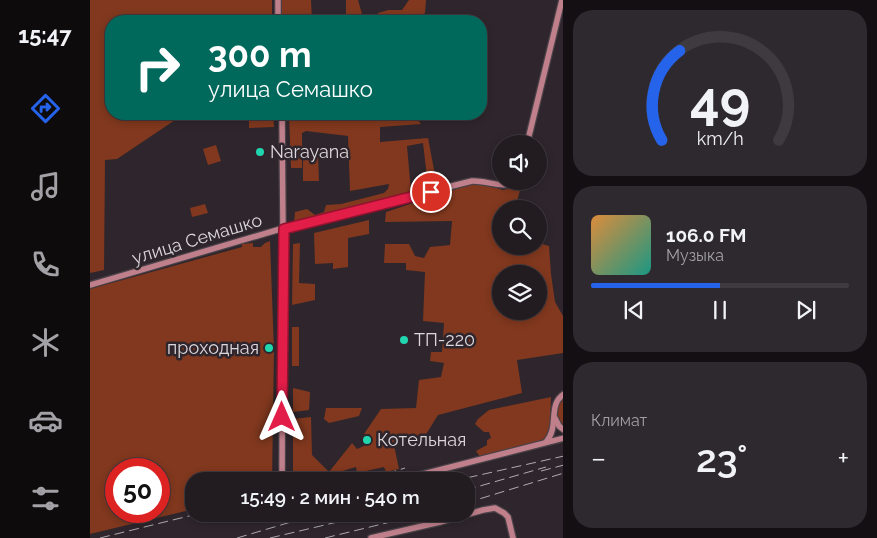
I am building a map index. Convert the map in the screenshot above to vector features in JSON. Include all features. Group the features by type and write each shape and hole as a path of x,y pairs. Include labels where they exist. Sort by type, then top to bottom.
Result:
{"street":[{"path":"278,0 278,15"},
{"path":"528,135 562,0"},
{"path":"282,120 284,229 282,472"},
{"name":"улица Семашко","path":"90,285 284,229 472,181 492,182"},
{"path":"546,442 553,431 556,402 563,394"},
{"path":"554,414 556,421 563,430"},
{"path":"431,472 563,438"},
{"path":"371,538 494,508 508,517 513,538"}],"shaded area":[{"path":"90,0 272,0 272,15 105,15 105,120 175,120 117,159 105,160 104,270 90,273"},
{"path":"280,0 311,0 312,15 280,15"},
{"path":"346,0 358,0 362,15 346,15"},
{"path":"409,0 426,0 425,13 421,15 378,15 378,13 388,10 402,10"},
{"path":"249,120 273,120 274,127 249,128"},
{"path":"289,120 418,120 421,124 380,127 380,142 428,138 435,175 427,177 423,143 407,146 411,191 294,225 295,212 307,209 315,215 324,212 326,205 341,204 384,193 388,189 389,184 350,191 348,136 306,131 302,133 302,168 291,168"},
{"path":"216,145 221,161 208,165 203,149"},
{"path":"303,154 318,154 319,181 303,181"},
{"path":"477,182 492,187 492,190 520,190 517,200 492,200 492,255 547,255 547,245 549,246 555,302 563,316 563,353 517,360 522,393 438,415 425,436 394,445 399,469 386,472 384,467 357,472 356,467 339,472 329,472 352,443 357,449 371,443 370,434 364,434 381,409 416,408 419,380 441,377 444,363 430,361 431,352 442,352 444,323 423,321 425,272 406,270 406,263 384,263 385,244 409,244 415,256 424,258 430,247 450,245 452,221 385,222 386,212"},
{"path":"205,204 208,213 192,217 190,208"},
{"path":"369,220 369,234 348,238 348,267 333,269 333,263 315,264 314,233"},
{"path":"270,241 274,351 272,472 185,472 185,511 170,515 170,458 105,458 105,523 136,523 90,534 90,289 242,247 242,244 253,243 253,247 261,247"},
{"path":"300,243 299,283 315,284 315,300 292,305 293,244"},
{"path":"292,327 299,327 299,366 292,366"},
{"path":"293,388 310,392 309,410 293,412"},
{"path":"551,397 550,426 545,441 481,458 476,451 487,445 487,440 491,438 489,432 484,432 475,424 478,419 489,410"},
{"path":"563,397 563,424 558,417 557,410"},
{"path":"326,408 362,408 359,416 329,423 324,419"},
{"path":"311,417 312,455 329,472 293,472 293,419"}],"railway":[{"path":"475,476 563,456"},
{"path":"541,471 563,465"},
{"path":"475,487 546,467"},
{"path":"392,472 405,468"},
{"path":"475,500 563,473"},
{"path":"100,538 185,517"},
{"path":"237,538 291,522"},
{"path":"270,538 337,522"},
{"path":"325,538 390,522"}],"place":[{"name":"Narayana","path":"260,152"},
{"name":"ТП-220","path":"404,340"},
{"name":"проходная","path":"269,348"},
{"name":"Котельная","path":"367,440"}],"route":[{"path":"282,417 284,229 431,192"}]}
